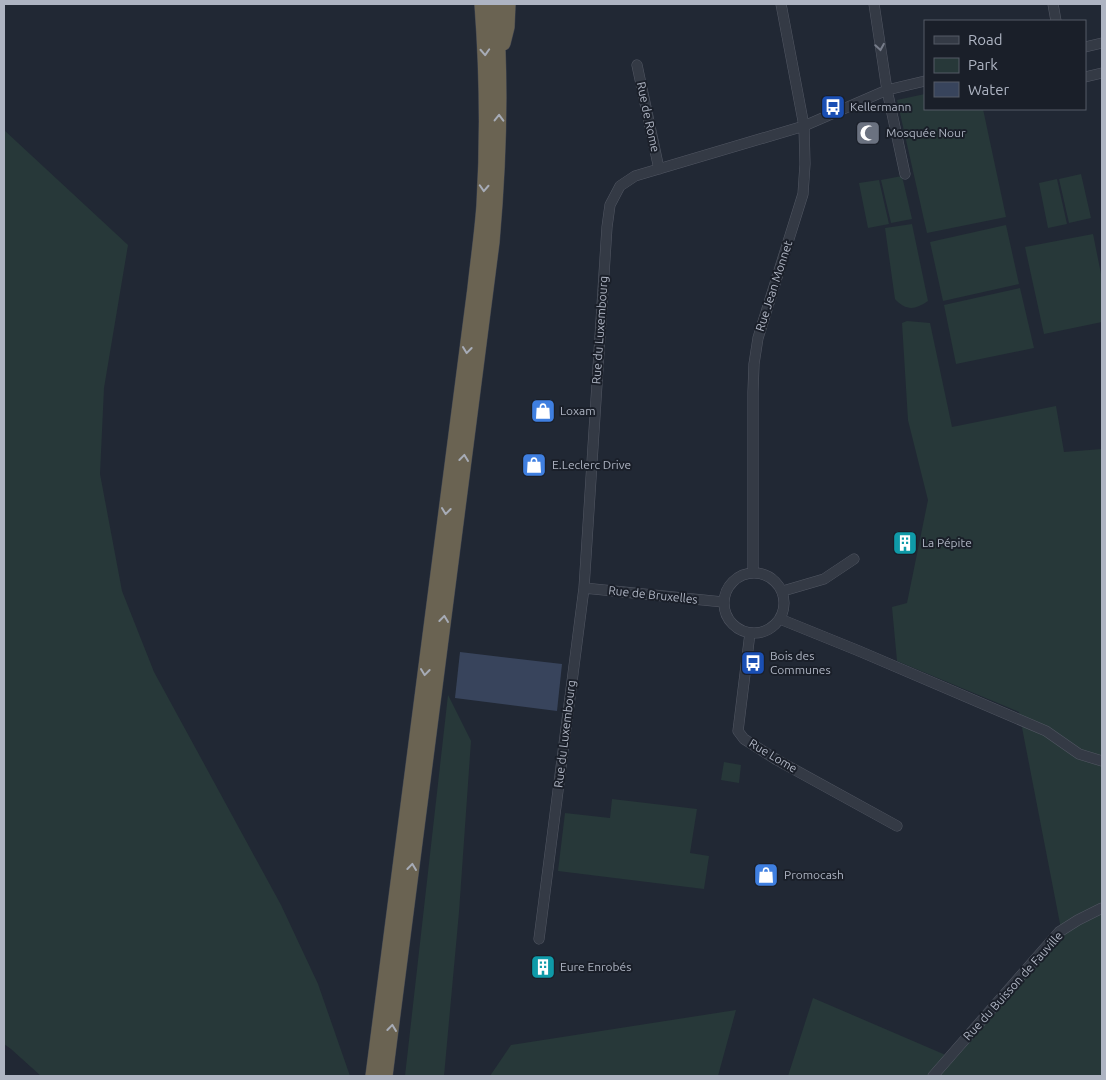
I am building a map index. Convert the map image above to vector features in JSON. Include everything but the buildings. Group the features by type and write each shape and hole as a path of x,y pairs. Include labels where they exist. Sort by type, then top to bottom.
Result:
{"highway":[{"path":"373,1076 484,207 487,130 482,4"},
{"path":"386,1076 492,242 498,147 498,60 495,4"},
{"path":"498,60 507,27 508,4"}],"street":[{"name":"Rue Jean Monnet","path":"753,571 754,364 758,338 803,194 805,164 804,126 781,4"},
{"path":"874,4 887,90 905,174"},
{"path":"1053,4 1056,20"},
{"path":"1086,46 1102,43"},
{"name":"Rue de Rome","path":"637,65 659,169"},
{"path":"1086,77 1102,73"},
{"name":"Rue du Luxembourg","path":"539,939 584,588 599,336 610,205 620,186 634,176 804,126 887,90 924,81"},
{"path":"783,591 824,579 854,560"},
{"path":"753,571 774,578 783,591 785,608 780,619 765,632 750,633 741,631 727,619 723,602 725,591 736,577 753,571"},
{"name":"Rue de Bruxelles","path":"584,588 723,602"},
{"path":"780,619 859,650 1046,731 1079,754 1102,761"},
{"name":"Rue Lome","path":"750,633 738,731 744,739 897,826"},
{"name":"Rue du Buisson de Fauville","path":"933,1076 1059,932 1102,908"}],"green space":[{"path":"924,94 924,110 983,110 1006,217 927,233 897,100"},
{"path":"4,130 128,245 104,388 100,474 122,591 154,672 281,905 318,984 350,1076 41,1076 4,1044"},
{"path":"1081,174 1091,218 1069,223 1059,179"},
{"path":"902,176 912,219 891,223 881,180"},
{"path":"1057,179 1067,224 1048,228 1039,183"},
{"path":"879,180 889,224 868,228 859,183"},
{"path":"912,224 928,301 911,308 903,306 895,299 885,228"},
{"path":"1006,225 1019,284 943,301 930,242"},
{"path":"1093,234 1102,279 1102,322 1044,334 1025,247"},
{"path":"1020,288 1034,348 956,364 944,305"},
{"path":"907,321 930,323 952,427 1056,406 1064,452 1102,449 1102,1076 788,1076 813,998 955,1059 1062,934 1019,712 897,661 892,607 907,603 928,500 908,420 902,323"},
{"path":"448,695 471,741 459,912 444,1076 405,1076"},
{"path":"724,762 741,765 739,783 721,780"},
{"path":"612,799 697,809 690,853 709,856 704,889 558,871 565,813 610,818"},
{"path":"736,1010 718,1076 490,1076 511,1045"}],"water":[{"path":"460,652 562,664 557,711 455,698"}],"place":[{"name":"Kellermann","path":"833,107"},
{"name":"Mosquée Nour","path":"868,133"},
{"name":"Loxam","path":"543,411"},
{"name":"E.Leclerc Drive","path":"534,465"},
{"name":"La Pépite","path":"905,543"},
{"name":"Bois des Communes","path":"753,663"},
{"name":"Promocash","path":"766,875"},
{"name":"Eure Enrobés","path":"543,967"}]}
